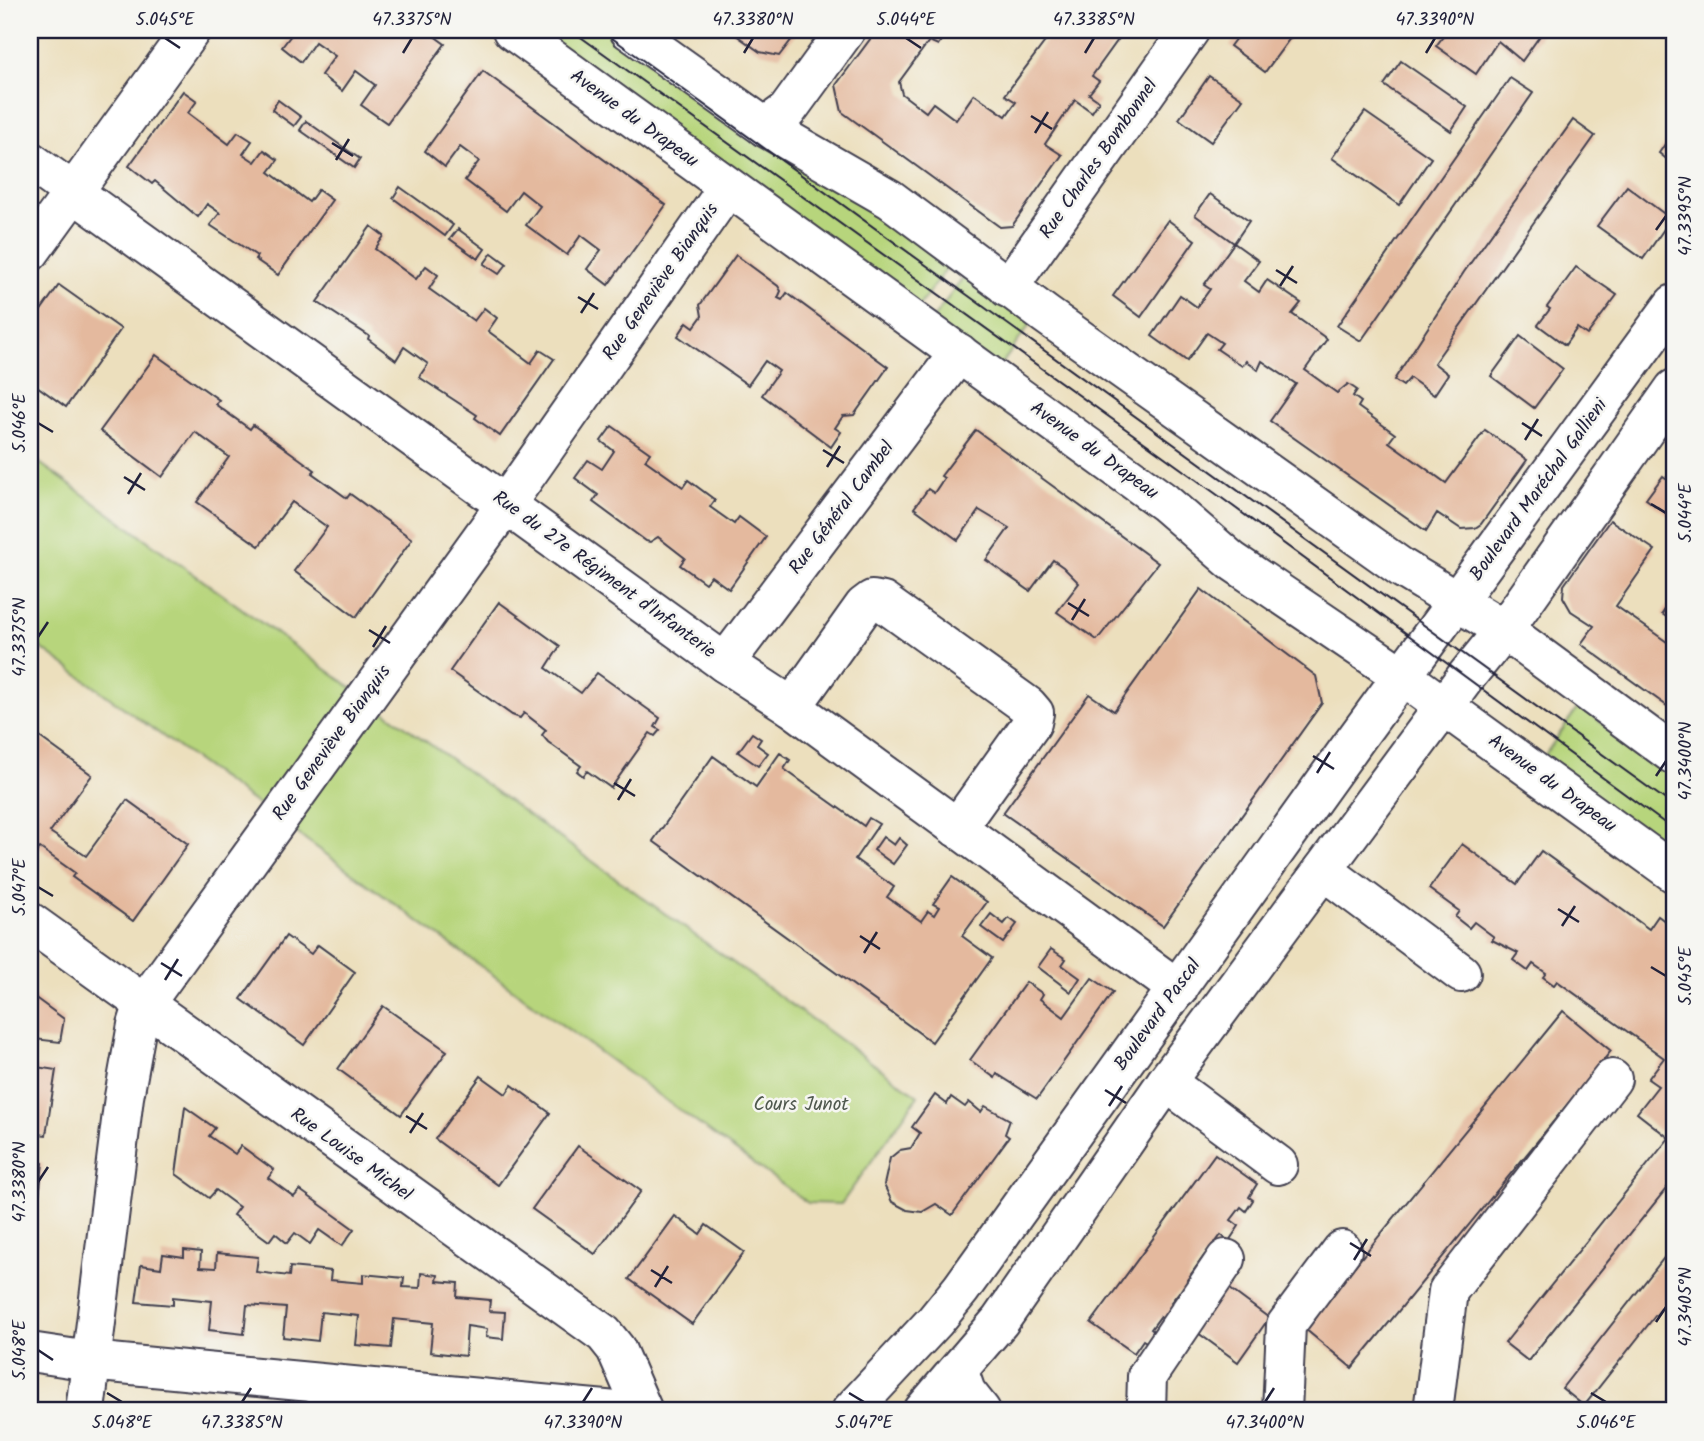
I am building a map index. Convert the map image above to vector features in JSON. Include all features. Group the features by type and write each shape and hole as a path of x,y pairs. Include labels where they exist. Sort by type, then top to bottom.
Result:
{"street":[{"path":"30,252 191,30"},
{"name":"Avenue du Drapeau","path":"512,30 1164,502 1232,561 1402,676 1674,873"},
{"path":"629,30 765,127 890,199 1009,288 1402,568 1504,630 1674,755"},
{"path":"765,127 787,111 846,30"},
{"name":"Rue Charles Bombonnel","path":"1009,288 1190,30"},
{"name":"Rue du 27e Régiment d'Infanterie","path":"30,161 725,663 792,707 1178,989"},
{"name":"Rue Geneviève Bianquis","path":"85,1411 124,1097 144,1006 506,504 728,187"},
{"name":"Boulevard Maréchal Gallieni","path":"1402,676 1458,603 1674,304"},
{"name":"Rue Général Cambel","path":"725,663 959,353"},
{"path":"923,1411 959,1373 1000,1321 1166,1082 1444,706 1504,630 1674,388"},
{"path":"792,707 864,606 872,600 883,602 1028,706 1034,713 1032,723 957,828"},
{"name":"Boulevard Pascal","path":"851,1411 903,1357 961,1289 1402,676"},
{"path":"1323,870 1461,973"},
{"name":"Rue Louise Michel","path":"30,922 604,1334 616,1349 643,1411"},
{"path":"1433,1411 1448,1292 1612,1079"},
{"path":"1166,1082 1278,1165"},
{"path":"1282,1411 1286,1325 1342,1250"},
{"path":"1146,1411 1147,1376 1226,1259"},
{"path":"30,1352 90,1361 616,1411"},
{"path":"959,1373 966,1392 981,1411"}],"green space":[{"path":"528,30 605,30 764,144 850,191 951,262 916,310"},
{"path":"966,274 1033,320 999,368 931,321"},
{"name":"Cours Junot","path":"30,456 918,1096 841,1204 808,1203 30,640"},
{"path":"1579,706 1674,774 1674,858 1540,762"}],"building":[{"path":"295,30 426,30 445,44 387,123 361,105 375,85 356,71 342,91 321,75 335,56 315,42 301,62 282,47"},
{"path":"729,30 799,30 779,56 760,52"},
{"path":"877,30 937,30 934,34 942,39 938,45 929,41 899,82 902,94 926,112 933,103 956,120 974,94 1006,116 1016,102 1005,95 1050,35 1050,30 1125,30 1092,76 1099,81 1089,94 1099,101 1092,112 1075,100 1045,144 1062,155 1012,226 1000,227 842,112 836,85"},
{"path":"1242,30 1287,30 1293,34 1265,72 1230,46"},
{"path":"1448,30 1544,30 1522,61 1498,41 1476,74 1436,46"},
{"path":"1401,61 1467,107 1451,131 1384,85"},
{"path":"483,71 666,205 608,285 587,269 601,250 581,235 567,255 526,225 540,206 521,191 506,211 465,180 479,161 460,147 445,167 425,151"},
{"path":"1209,76 1243,99 1211,142 1179,119"},
{"path":"1510,78 1533,93 1361,341 1337,326"},
{"path":"183,91 197,101 188,113 229,144 238,132 252,141 243,154 255,162 264,150 278,160 269,172 309,202 318,190 332,200 278,275 255,259 257,256 210,225 220,213 207,204 198,217 155,181 152,184 129,166"},
{"path":"278,100 301,117 294,126 272,110"},
{"path":"1365,112 1431,158 1399,205 1332,158"},
{"path":"1573,120 1595,136 1434,363 1448,374 1434,395 1410,378 1403,386 1394,380 1464,272"},
{"path":"306,121 360,159 354,168 300,130"},
{"path":"1674,131 1674,165 1659,153"},
{"path":"1627,186 1671,219 1643,259 1597,226"},
{"path":"400,187 453,225 445,236 393,198"},
{"path":"1210,194 1249,221 1234,243 1195,215"},
{"path":"1168,220 1195,240 1141,317 1113,296"},
{"path":"371,226 384,236 375,249 416,279 426,266 438,275 429,289 474,321 484,308 497,318 488,331 531,363 540,350 554,359 500,436 475,418 477,415 419,377 428,364 404,347 396,360 368,339 369,336 317,302"},
{"path":"458,229 485,249 478,259 450,239"},
{"path":"1234,243 1259,261 1244,281 1259,292 1267,280 1301,303 1292,314 1327,339 1305,370 1337,393 1348,384 1357,390 1353,396 1361,402 1358,407 1395,434 1389,442 1446,483 1485,430 1527,460 1481,524 1475,528 1461,529 1437,513 1426,531 1270,421 1296,384 1262,361 1258,370 1246,361 1242,366 1217,349 1222,343 1207,333 1187,361 1152,336 1180,295 1197,307 1210,289 1204,285"},
{"path":"492,253 507,264 499,274 484,264"},
{"path":"736,255 778,286 781,291 778,298 782,300 787,293 888,367 854,415 843,416 835,428 841,432 831,447 762,395 779,371 765,361 748,385 678,336 687,322 694,327 702,316 700,305"},
{"path":"1576,267 1617,295 1587,335 1577,328 1565,345 1538,325 1550,309 1547,307"},
{"path":"59,285 121,329 66,407 30,381 30,326"},
{"path":"1520,336 1563,369 1534,408 1491,376"},
{"path":"156,355 219,400 215,404 250,429 253,425 315,470 312,473 347,498 350,494 412,539 356,617 294,571 327,527 292,502 259,546 197,502 229,457 195,432 162,477 100,431"},
{"path":"612,426 650,453 645,460 683,487 688,480 715,500 710,507 734,524 739,517 766,537 729,589 711,576 705,583 680,565 685,558 658,537 650,542 646,541 593,502 598,495 575,478 588,460 602,469 614,451 601,441"},
{"path":"976,430 1158,563 1097,640 1057,612 1079,583 1063,567 1053,560 1030,591 986,560 1009,528 979,510 958,540 914,508 928,489 934,493 944,478 941,476"},
{"path":"1663,476 1674,484 1674,519 1646,499"},
{"path":"1610,520 1655,550 1616,606 1674,647 1674,711 1581,644 1594,626 1571,611 1563,597 1564,585"},
{"path":"1201,589 1316,676 1322,703 1163,926 1003,813 1089,694 1114,711"},
{"path":"1674,596 1674,622 1662,614"},
{"path":"499,602 560,646 546,668 581,693 597,673 660,718 655,727 660,730 655,736 650,733 611,788 587,771 583,776 577,771 581,766 548,742 542,735 546,730 524,713 520,718 512,715 450,671"},
{"path":"30,730 92,775 50,832 86,856 127,800 188,844 133,921 72,877 75,873 40,848 36,852 33,849 30,855"},
{"path":"752,733 761,739 757,745 768,753 758,766 738,752"},
{"path":"780,753 790,760 784,769 864,826 869,818 879,824 855,859 894,887 887,897 921,921 928,911 934,915 939,907 933,904 952,877 987,902 962,936 992,958 932,1042 653,841 713,756 756,787"},
{"path":"883,837 894,845 899,838 907,845 893,864 874,850"},
{"path":"1462,844 1517,884 1541,851 1649,929 1658,916 1674,928 1674,1179 1528,1361 1505,1343 1669,1138 1637,1113 1658,1086 1648,1079 1664,1058 1557,981 1554,985 1543,977 1546,973 1533,964 1528,971 1513,960 1518,953 1492,940 1494,937 1474,922 1469,928 1455,917 1459,911 1429,889"},
{"path":"991,914 1004,924 1009,918 1017,924 1003,943 981,927"},
{"path":"286,936 311,954 318,945 355,972 304,1045 241,999"},
{"path":"1051,949 1066,959 1062,965 1080,978 1071,992 1038,967"},
{"path":"1092,978 1113,992 1037,1099 997,1074 995,1078 970,1060 1026,982 1043,994 1040,999 1064,1017"},
{"path":"30,994 64,1019 60,1042 35,1039 31,1066"},
{"path":"383,1006 447,1051 401,1115 338,1069"},
{"path":"1563,1011 1611,1051 1352,1368 1304,1328"},
{"path":"30,1066 56,1070 46,1135 30,1133"},
{"path":"481,1076 506,1094 512,1085 550,1113 498,1185 435,1139"},
{"path":"935,1095 947,1104 951,1097 965,1107 969,1102 981,1112 985,1106 1010,1120 1005,1134 1009,1137 952,1215 936,1204 922,1212 907,1210 892,1202 884,1185 890,1158 900,1150 911,1148 920,1133 912,1127"},
{"path":"185,1107 215,1128 209,1136 235,1154 241,1146 274,1170 268,1178 294,1197 300,1190 354,1229 342,1246 319,1230 310,1244 295,1233 287,1243 275,1233 269,1241 233,1215 239,1207 216,1190 209,1198 176,1174"},
{"path":"578,1146 641,1191 595,1254 532,1209"},
{"path":"1215,1154 1257,1184 1249,1197 1253,1200 1246,1211 1241,1207 1231,1220 1239,1226 1229,1241 1221,1235 1213,1246 1218,1249 1209,1260 1204,1256 1187,1280 1193,1283 1184,1295 1179,1292 1171,1302 1178,1307 1167,1322 1160,1317 1151,1329 1156,1333 1148,1343 1143,1340 1134,1353 1091,1323"},
{"path":"30,1161 43,1163 39,1196 30,1195"},
{"path":"675,1216 700,1234 706,1225 744,1252 692,1324 629,1279"},
{"path":"1674,1245 1674,1292 1584,1406 1562,1388"},
{"path":"184,1250 201,1252 200,1267 216,1268 217,1253 258,1257 256,1272 289,1276 290,1267 331,1271 330,1280 363,1283 363,1274 404,1278 403,1287 420,1288 421,1273 438,1275 437,1281 458,1283 457,1297 490,1300 489,1311 505,1312 503,1339 486,1337 487,1329 467,1326 465,1356 430,1352 433,1323 394,1319 391,1348 356,1345 359,1316 321,1312 318,1341 283,1337 286,1308 247,1305 244,1334 209,1330 212,1301 173,1297 173,1305 136,1302 141,1265 161,1268 163,1254 184,1257"},
{"path":"1226,1286 1269,1318 1238,1362 1194,1330"}],"tram line":[{"path":"571,30 1219,496 1674,830"},
{"path":"601,30 1674,806"}]}
